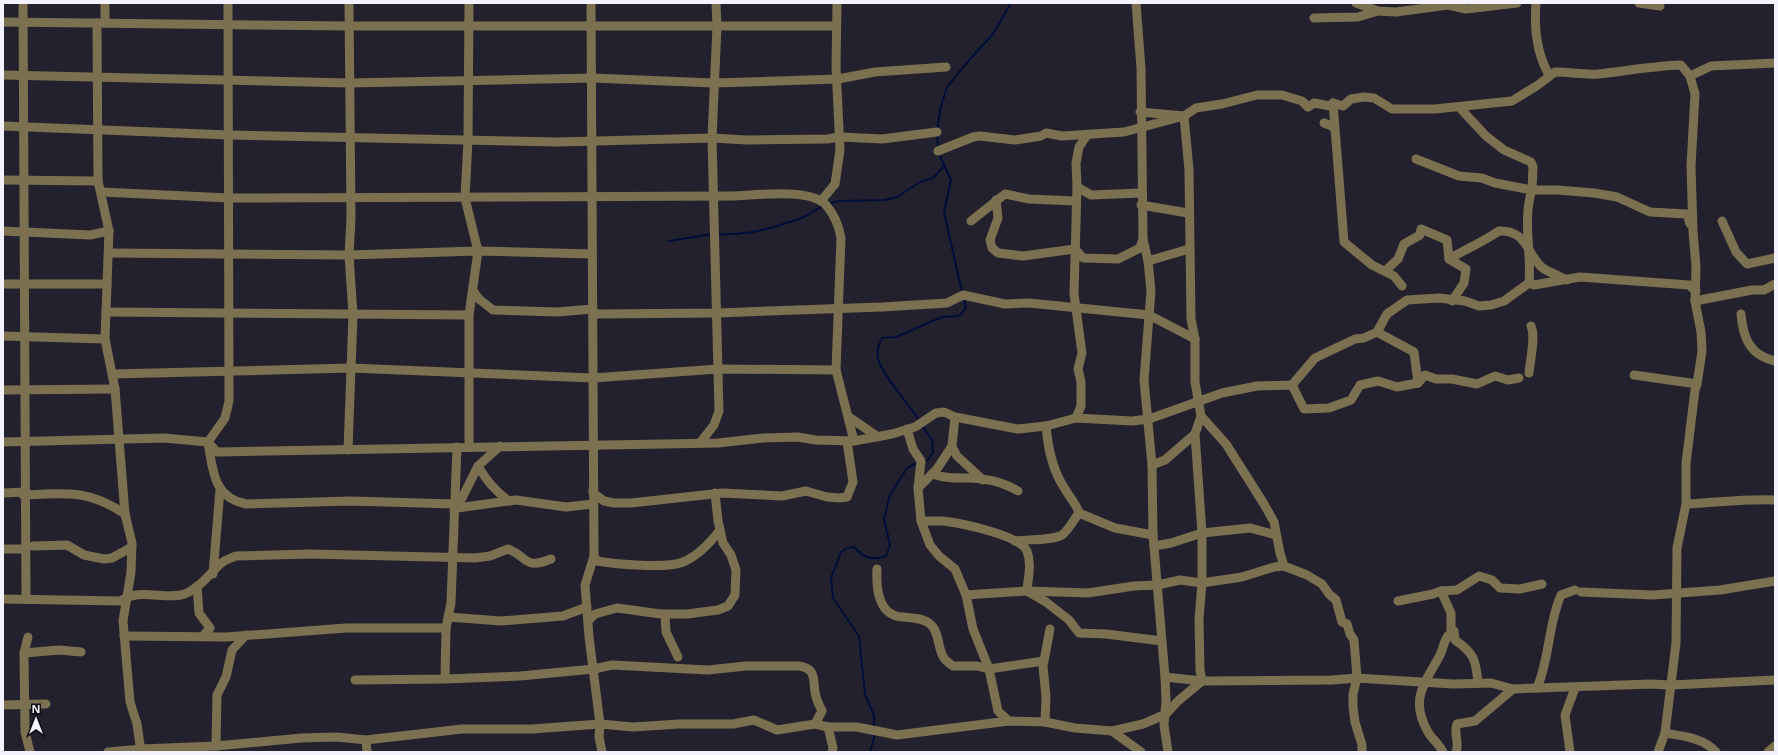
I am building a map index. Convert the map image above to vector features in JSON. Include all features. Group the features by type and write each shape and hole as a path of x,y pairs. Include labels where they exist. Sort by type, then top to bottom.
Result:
{"street":[{"path":"23,3 26,390 24,494 30,548 26,598"},
{"path":"105,3 101,23 97,77 98,181 109,231 105,339 115,389 125,514 132,547 131,572 123,622 130,702 137,724 141,750"},
{"path":"213,574 220,490 212,467 208,442 225,418 228,400 227,314 229,254 230,80 228,3"},
{"path":"348,450 352,315 349,256 351,199 349,138 349,3"},
{"path":"469,3 468,140 465,198 478,251 469,315 469,446"},
{"path":"101,192 229,198 351,199 592,196 714,196 782,194 814,197 826,205 838,224 841,238 836,370 849,417 853,482 847,497 827,497 806,491 782,496 741,492 715,493 631,503 614,503 604,500 593,493 594,311 592,254 592,196 592,141 592,78 591,3"},
{"path":"700,443 714,426 719,411 712,138 717,26 716,3"},
{"path":"821,201 835,184 840,137 836,26 837,3"},
{"path":"1136,3 1141,68 1141,205 1143,239 1148,261 1151,291 1144,380 1149,419 1152,465 1153,535 1165,677 1166,714 1164,725 1168,752"},
{"path":"1356,3 1378,11 1396,12 1448,5 1458,8 1475,8 1516,3"},
{"path":"1449,3 1458,8"},
{"path":"1536,3 1535,17 1539,51 1549,76"},
{"path":"1639,3 1660,6"},
{"path":"1314,18 1358,17 1378,11"},
{"path":"3,22 350,26 836,26"},
{"path":"1690,76 1712,66 1775,63"},
{"path":"938,151 973,137 980,136 1015,140 1041,136 1046,133 1053,136 1124,132 1160,124 1184,116 1196,108 1222,104 1257,95 1282,95 1302,101 1308,107 1314,103 1330,106 1333,103 1343,106 1351,99 1364,97 1374,98 1392,109 1435,109 1512,100 1538,85 1555,72 1599,74 1640,67 1681,65 1690,76 1695,94 1691,166 1693,231 1696,267 1695,301 1701,332 1702,351 1697,384 1694,390 1686,463 1686,504 1677,548 1676,643 1665,733 1658,752"},
{"path":"3,75 349,83 592,78 714,83 838,79 875,72 946,67"},
{"path":"1333,103 1344,242 1372,265 1394,276 1402,286"},
{"path":"1459,107 1486,136 1504,150 1531,162 1533,167 1532,190 1530,196 1528,250 1530,283"},
{"path":"1140,112 1184,116"},
{"path":"1184,116 1189,170 1188,213 1191,319 1195,339 1195,382 1201,416 1226,444 1274,522 1284,566"},
{"path":"1324,123 1334,127"},
{"path":"3,126 229,135 558,142 712,138 785,140 840,137 882,139 937,132"},
{"path":"1076,418 1081,406 1081,382 1078,369 1082,353 1080,332 1075,308 1077,153 1087,135"},
{"path":"1416,159 1460,176 1482,178 1495,183 1532,190 1557,190 1594,193 1617,198 1650,212 1687,214 1693,231"},
{"path":"3,180 98,181"},
{"path":"1077,187 1091,195 1141,193"},
{"path":"971,221 1002,195 1009,194 1029,199 1076,201"},
{"path":"996,200 998,218 990,240 992,248 998,254 1023,256 1075,249"},
{"path":"1141,205 1188,213"},
{"path":"1722,221 1736,252 1747,264 1775,258"},
{"path":"1385,271 1398,258 1404,244 1417,237 1421,229 1447,240 1449,259"},
{"path":"3,231 90,234 109,231"},
{"path":"1449,259 1480,244 1499,231 1513,233 1524,240 1528,250 1543,268 1568,280"},
{"path":"1075,249 1084,258 1118,258 1140,248 1143,239"},
{"path":"1148,261 1189,249"},
{"path":"109,253 349,256 478,251 592,254"},
{"path":"1449,259 1466,269 1464,283 1452,301"},
{"path":"1530,283 1534,285 1549,281 1568,280 1580,277 1689,285 1696,291"},
{"path":"3,442 164,438 208,442 217,452 469,446 700,443 798,437 815,440 851,441 907,429 921,424 936,412 944,412 955,417 1018,429 1046,426 1076,418 1116,421 1149,419 1222,393 1257,386 1292,385 1315,358 1355,339 1364,338 1377,332 1387,314 1407,300 1440,298 1452,301 1465,301 1479,306 1491,305 1504,301 1530,283"},
{"path":"3,284 107,284"},
{"path":"1695,301 1752,290 1764,290 1775,284"},
{"path":"473,292 493,310 717,313 838,309 947,303 963,295 1005,304 1029,304 1149,315 1195,339"},
{"path":"106,312 469,315"},
{"path":"1741,314 1743,332 1747,342 1761,356 1775,360"},
{"path":"1529,373 1533,340 1530,326"},
{"path":"1377,332 1414,352 1418,383"},
{"path":"3,336 105,339"},
{"path":"113,374 350,368 593,378 718,369 836,370"},
{"path":"1292,385 1304,409 1329,408 1351,400 1360,385 1370,381 1378,381 1397,387 1418,383 1425,375 1436,379 1452,379 1477,384 1495,376 1508,380 1519,378"},
{"path":"1634,375 1697,384"},
{"path":"3,390 115,389"},
{"path":"1201,416 1195,434 1202,533 1202,583 1199,619 1200,670 1202,681"},
{"path":"849,417 878,436"},
{"path":"918,488 932,474 952,447 955,417"},
{"path":"1046,426 1049,456 1064,489 1076,502 1079,513"},
{"path":"907,429 913,449 921,462 918,488 921,521 930,545 938,556 955,569 966,596 973,629 989,669 998,711 1009,721"},
{"path":"1152,465 1165,460 1195,434"},
{"path":"455,508 478,466 500,446"},
{"path":"445,680 446,628 451,603 456,447"},
{"path":"952,447 957,456 983,480"},
{"path":"478,466 486,480 496,492 509,501"},
{"path":"932,474 941,477 983,480 1010,486 1018,491"},
{"path":"593,483 594,556 585,585 589,637 600,724 599,737 602,752"},
{"path":"220,490 234,501 246,504 350,501 455,508 509,501 530,501 566,507 593,504"},
{"path":"3,493 82,494 104,500 125,514"},
{"path":"588,620 595,614 617,608 665,614 687,614 718,610 728,606 735,595 736,570 731,555 723,543 715,493"},
{"path":"1686,504 1720,503 1756,498 1775,500"},
{"path":"1079,513 1116,528 1153,535"},
{"path":"1016,541 1044,539 1062,535 1079,513"},
{"path":"921,521 943,521 993,533 1016,541 1026,550 1031,569 1027,591"},
{"path":"1154,546 1172,543 1202,533 1250,528 1276,535"},
{"path":"594,556 597,561 615,564 659,564 682,562 700,551 720,530"},
{"path":"3,549 66,545 84,555 104,559 118,555 132,547"},
{"path":"3,599 26,598 121,601 127,596 143,594 163,596 182,595 213,574 220,564 236,556 310,554 452,558 490,556 508,549 518,553 525,562 534,565 551,560"},
{"path":"966,596 1027,591 1088,593 1134,586 1158,585 1180,580 1202,583 1242,577 1274,567 1284,566 1307,575 1322,584 1329,594 1336,600 1342,622 1347,624 1350,634 1354,640 1357,678 1353,694 1353,707 1355,722 1362,745 1362,752"},
{"path":"877,569 876,585 881,604 889,613 900,617 915,618 930,623 935,630 944,658 953,666 978,666 989,669 1044,661"},
{"path":"1398,601 1441,591 1458,590 1479,576 1492,580 1500,588 1520,589 1542,584"},
{"path":"1537,688 1546,662 1555,609 1561,595 1578,591 1653,596 1720,590 1775,581"},
{"path":"197,586 199,613 210,628 203,636"},
{"path":"1027,591 1046,602 1069,620 1079,633 1106,634 1162,641"},
{"path":"1441,591 1451,613 1451,633 1447,635 1440,655 1424,682 1419,706 1422,720 1429,734 1439,744 1443,752"},
{"path":"448,618 501,620 563,616 587,607"},
{"path":"665,614 666,632 678,657"},
{"path":"124,636 246,635 346,628 446,628"},
{"path":"1045,722 1046,697 1043,679 1044,661 1050,629"},
{"path":"1454,632 1455,640 1468,649 1474,658 1477,667 1478,683"},
{"path":"212,748 217,695 226,677 232,650 246,635"},
{"path":"28,637 24,653 24,704 25,732 30,752"},
{"path":"24,653 59,650 81,652"},
{"path":"355,680 445,680 520,676 594,669 612,665 708,670 766,665 806,667 814,677 816,696 822,711 815,724"},
{"path":"1165,677 1202,681 1332,680 1357,678 1453,684 1491,683 1512,689 1575,688 1651,684 1670,685 1775,680"},
{"path":"108,752 212,748 301,738 337,737 366,740 462,730 532,730 600,724 633,727 679,724 733,724 754,720 777,730 815,724 828,727 857,727 897,735 1009,721 1045,722 1075,728 1112,731 1143,724 1166,714 1178,701 1202,681"},
{"path":"1570,752 1565,715 1575,688"},
{"path":"1456,752 1458,746 1457,724 1475,721 1488,712 1512,689"},
{"path":"3,704 46,704"},
{"path":"828,727 833,748 832,752"},
{"path":"1112,731 1141,752"},
{"path":"1665,733 1704,742 1711,746 1716,752"},
{"path":"366,740 367,752"},
{"path":"1768,752 1775,746"}],"waterway":[{"path":"937,130 941,106 947,87 993,34 1011,3"},
{"path":"937,134 938,147"},
{"path":"939,154 951,180 944,212 962,292"},
{"path":"829,204 838,201 885,200 897,197 920,182 933,178 945,165"},
{"path":"717,234 739,234 770,228 804,217 823,206"},
{"path":"669,241 713,234"},
{"path":"919,420 880,365 877,354 878,348 882,338 896,337 942,317 959,316 966,308 964,298"},
{"path":"922,426 932,440 933,452 928,460 923,461"},
{"path":"874,728 874,715 865,694 859,636 833,598 831,578 841,552 847,548 854,547 868,558 881,558 886,556 890,545 884,519 890,495 907,468 917,463"},
{"path":"870,752 875,734"}]}
